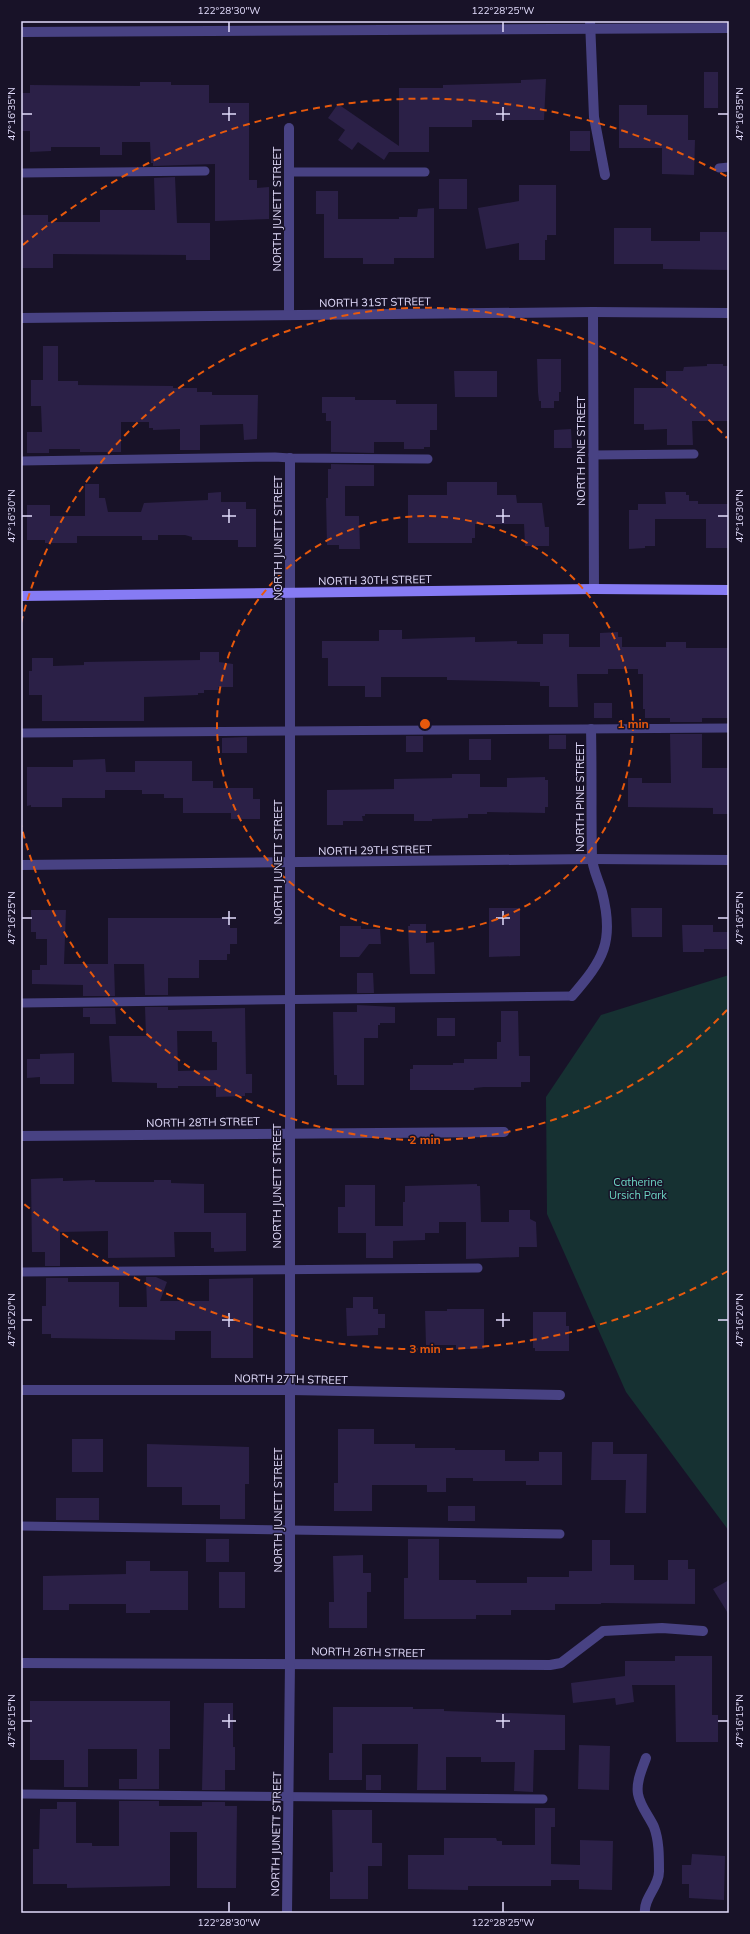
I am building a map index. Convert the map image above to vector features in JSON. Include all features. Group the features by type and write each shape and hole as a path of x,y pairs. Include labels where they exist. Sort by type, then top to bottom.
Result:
{"main road":[{"name":"NORTH 30TH STREET","path":"21,596 594,589 729,590"}],"street":[{"path":"21,32 590,25 729,28"},
{"path":"590,25 594,117 605,175"},
{"name":"NORTH JUNETT STREET","path":"289,128 289,315"},
{"name":"NORTH 31ST STREET","path":"21,318 593,312 729,313"},
{"name":"NORTH PINE STREET","path":"593,312 594,589"},
{"name":"NORTH JUNETT STREET","path":"287,1913 290,1663 290,458"},
{"name":"NORTH PINE STREET","path":"572,996 594,971 606,946 606,922 603,900 592,859 592,729"},
{"name":"NORTH 29TH STREET","path":"21,865 592,859 729,860"},
{"name":"NORTH 28TH STREET","path":"21,1136 504,1132"},
{"name":"NORTH 27TH STREET","path":"21,1390 290,1390 560,1395"},
{"name":"NORTH 26TH STREET","path":"21,1663 290,1663 525,1667 561,1663 603,1631 662,1628 703,1631"},
{"path":"645,1913 644,1907 653,1892 659,1874 659,1851 654,1828 638,1794 639,1780 646,1758"}],"lane":[{"path":"719,168 729,167"},
{"path":"21,173 205,171"},
{"path":"289,172 425,172"},
{"path":"594,455 694,454"},
{"path":"21,461 275,457 428,459"},
{"path":"21,733 729,728"},
{"path":"21,1003 290,1001 572,996"},
{"path":"21,1272 478,1268"},
{"path":"21,1526 560,1534"},
{"path":"21,1794 543,1798"}],"green space":[{"name":"Catherine Ursich Park","path":"729,975 729,1531 626,1392 547,1214 546,1097 601,1015"}],"building":[{"path":"704,72 718,72 718,108 704,108"},
{"path":"546,79 544,120 472,120 472,127 429,127 429,152 389,152 384,160 358,142 352,150 338,140 345,130 328,118 338,104 399,146 399,88 443,88 443,85 521,83 521,80"},
{"path":"140,82 171,82 171,85 209,85 209,103 249,103 249,180 257,180 257,188 269,187 269,219 215,221 215,164 153,166 153,163 151,163 150,142 122,142 122,155 100,155 100,147 51,147 51,151 30,152 30,131 22,131 22,93 30,93 30,85 140,86"},
{"path":"619,105 647,105 647,115 688,115 688,140 695,140 694,175 662,174 662,148 619,148"},
{"path":"570,131 590,131 590,151 570,151"},
{"path":"175,177 177,223 210,223 210,260 186,260 186,255 53,254 53,268 21,268 21,215 48,215 48,222 100,222 100,210 155,210 154,178"},
{"path":"439,179 467,179 467,209 439,209"},
{"path":"519,185 556,185 556,235 547,235 547,240 545,240 545,260 519,260 519,243 486,249 478,208 519,201"},
{"path":"316,191 338,191 338,219 399,219 399,217 417,217 418,209 434,208 434,258 394,258 394,264 363,264 363,258 324,258 324,214 316,214"},
{"path":"614,228 651,228 651,241 700,241 700,232 729,232 729,270 663,269 663,264 614,264"},
{"path":"43,346 58,346 58,381 78,381 78,385 173,386 173,388 197,388 197,392 212,392 212,395 258,395 257,439 244,440 243,424 200,425 200,450 180,450 180,429 153,430 153,428 149,428 149,422 121,422 121,452 80,452 80,449 49,449 49,453 27,453 27,432 42,432 41,406 31,406 31,380 43,380"},
{"path":"537,359 561,359 561,392 559,392 559,401 554,401 554,408 541,408 541,401 539,401 538,392"},
{"path":"707,364 723,364 723,366 729,366 729,421 692,421 693,445 667,445 667,429 644,430 644,424 634,424 634,388 666,388 666,371 683,371 684,367 707,366"},
{"path":"454,371 497,371 497,397 455,397"},
{"path":"322,397 355,397 355,400 396,400 396,404 437,404 437,430 430,430 430,447 424,447 424,449 404,449 404,442 374,442 374,453 331,452 331,421 326,421 326,413 322,413"},
{"path":"571,429 572,448 554,448 554,430"},
{"path":"331,464 374,465 374,486 345,486 345,516 359,516 360,549 339,549 339,545 327,545 326,498 328,498 328,469 331,469"},
{"path":"447,482 497,482 497,495 516,495 517,503 542,503 545,527 549,527 549,546 525,546 524,524 475,524 475,538 472,538 472,543 408,543 408,495 447,495"},
{"path":"85,484 99,484 99,498 105,498 108,512 141,512 144,503 208,500 208,493 221,492 221,502 246,502 246,509 256,509 256,547 238,547 238,540 192,540 192,537 185,535 158,535 158,540 142,540 142,536 77,536 77,543 45,543 45,540 27,540 27,505 50,505 50,516 85,516"},
{"path":"665,492 686,492 686,495 689,495 689,501 698,501 698,504 728,504 728,548 706,548 706,519 655,519 655,546 629,549 629,510 638,510 638,504 666,504"},
{"path":"379,630 402,630 402,639 475,637 475,642 517,641 517,644 543,644 543,634 569,634 569,647 600,647 600,633 618,632 618,637 622,637 622,647 666,647 666,642 686,642 686,648 729,648 729,718 702,718 702,722 670,722 670,718 645,718 645,709 643,709 643,674 638,674 638,669 608,669 608,674 577,674 578,707 549,707 549,686 540,686 540,682 447,680 447,677 381,677 381,697 365,697 365,686 328,686 328,658 322,658 322,641 379,641"},
{"path":"200,652 219,652 219,662 233,664 233,687 218,687 219,690 204,690 204,693 198,693 198,695 144,697 144,721 42,721 42,695 29,695 29,671 32,671 32,658 53,658 53,666 84,665 84,662 200,660"},
{"path":"594,703 612,703 612,718 594,718"},
{"path":"670,734 702,734 702,768 728,768 729,814 713,814 713,808 628,807 628,778 642,778 642,783 671,783"},
{"path":"549,735 566,735 566,749 549,749"},
{"path":"406,736 423,736 423,752 406,752"},
{"path":"247,737 247,753 222,753 222,738"},
{"path":"469,739 491,739 491,760 469,760"},
{"path":"105,759 106,772 135,772 135,761 192,761 192,781 213,781 213,788 253,788 253,799 260,799 260,819 231,819 231,813 183,813 183,798 164,798 164,794 142,794 142,790 105,790 105,798 62,798 62,807 27,806 27,767 73,767 73,760"},
{"path":"452,774 480,774 480,787 507,787 507,778 545,777 545,780 548,780 548,807 545,807 545,813 487,812 487,814 468,814 468,818 432,819 432,821 414,821 414,814 365,814 365,816 362,816 363,821 343,821 343,825 327,825 327,790 394,789 394,779 452,778"},
{"path":"489,908 520,908 520,956 489,957"},
{"path":"631,908 662,908 662,937 632,937"},
{"path":"31,910 66,910 64,964 108,964 108,918 230,918 230,928 237,928 237,944 230,944 230,954 227,954 227,960 199,960 199,978 168,978 168,995 145,995 144,964 114,964 115,996 83,996 83,985 32,984 32,970 40,970 40,965 47,965 47,939 36,939 36,932 31,932"},
{"path":"410,924 426,924 426,943 434,942 435,974 410,974 408,926 410,926"},
{"path":"682,925 713,925 713,932 729,932 729,949 704,949 704,952 683,952"},
{"path":"340,926 361,926 361,929 380,929 381,944 369,944 359,957 340,957"},
{"path":"357,973 373,973 374,993 357,993"},
{"path":"357,1005 395,1007 395,1023 380,1023 380,1025 378,1025 378,1038 364,1038 364,1085 337,1085 337,1075 334,1075 333,1012 357,1012"},
{"path":"145,1007 168,1007 168,1010 245,1008 246,1074 252,1074 252,1093 245,1093 245,1096 216,1097 216,1086 178,1086 178,1088 157,1088 157,1083 112,1082 109,1036 146,1036","holes":["177,1031 212,1031 212,1042 217,1042 217,1070 178,1071"]},
{"path":"83,1008 115,1008 116,1024 90,1024 90,1017 83,1017"},
{"path":"501,1011 518,1011 519,1056 530,1056 530,1082 521,1082 521,1087 484,1087 474,1088 474,1090 410,1090 410,1069 413,1069 413,1065 453,1065 453,1063 464,1063 464,1059 497,1059 497,1042 501,1042"},
{"path":"437,1018 455,1018 455,1036 437,1036"},
{"path":"74,1053 74,1084 40,1084 40,1077 27,1078 27,1059 40,1059 40,1054"},
{"path":"63,1178 63,1181 95,1180 95,1182 154,1182 154,1180 171,1180 171,1183 204,1184 204,1213 246,1213 246,1251 214,1252 214,1248 211,1248 211,1232 174,1232 175,1257 108,1258 108,1231 60,1232 60,1266 45,1266 45,1252 32,1252 31,1179"},
{"path":"477,1184 477,1186 480,1186 481,1222 509,1222 509,1210 530,1210 530,1219 536,1222 537,1247 519,1247 519,1257 466,1259 466,1222 439,1222 439,1233 425,1233 425,1240 393,1241 393,1258 366,1258 366,1233 338,1233 338,1207 345,1207 345,1185 375,1185 375,1226 403,1226 405,1186"},
{"path":"146,1277 156,1277 167,1282 160,1301 209,1301 209,1279 253,1278 253,1358 211,1358 211,1331 175,1331 175,1340 51,1338 51,1334 42,1334 42,1306 46,1306 46,1278 68,1278 68,1282 119,1282 119,1307 147,1307"},
{"path":"353,1297 373,1297 373,1309 378,1309 378,1314 385,1314 385,1328 378,1328 378,1335 347,1336 346,1308 353,1308"},
{"path":"447,1309 484,1309 484,1349 456,1349 456,1345 426,1345 425,1311 447,1311"},
{"path":"533,1312 566,1312 566,1326 569,1326 569,1351 535,1351 535,1348 533,1348"},
{"path":"338,1429 374,1429 374,1444 415,1444 415,1448 455,1448 455,1450 505,1450 505,1461 539,1461 539,1452 562,1452 562,1485 526,1485 526,1481 473,1481 473,1478 446,1478 446,1492 427,1492 427,1485 372,1485 372,1511 334,1511 334,1483 338,1483"},
{"path":"72,1439 103,1439 103,1472 72,1472"},
{"path":"592,1442 613,1442 613,1454 647,1454 646,1513 625,1513 626,1480 591,1480"},
{"path":"147,1444 249,1447 249,1484 245,1484 245,1519 220,1519 220,1505 182,1505 182,1487 147,1487"},
{"path":"56,1498 99,1498 99,1520 56,1520"},
{"path":"448,1506 475,1506 475,1521 448,1521"},
{"path":"206,1539 229,1539 229,1562 206,1562"},
{"path":"408,1539 439,1539 439,1580 476,1580 476,1583 527,1583 527,1577 569,1577 569,1571 592,1571 592,1540 610,1540 610,1565 634,1565 634,1580 668,1580 668,1560 688,1560 688,1569 695,1569 695,1604 555,1604 555,1610 511,1610 511,1615 476,1615 476,1619 404,1619 404,1578 408,1578"},
{"path":"363,1555 363,1573 371,1573 371,1592 367,1592 367,1628 329,1628 329,1602 334,1602 333,1556"},
{"path":"126,1561 150,1561 150,1571 188,1571 188,1610 150,1610 150,1613 126,1613 126,1604 69,1604 69,1610 43,1610 43,1576 126,1574"},
{"path":"219,1572 245,1572 245,1608 219,1608"},
{"path":"729,1580 729,1615 713,1589"},
{"path":"675,1656 712,1656 712,1715 718,1715 718,1742 676,1742 675,1685 632,1685 634,1702 616,1705 615,1698 573,1703 571,1683 625,1676 625,1661 675,1661"},
{"path":"30,1701 170,1701 170,1749 159,1749 159,1789 119,1789 119,1779 137,1779 137,1749 88,1749 88,1787 64,1787 64,1760 30,1760"},
{"path":"204,1703 233,1703 233,1747 235,1747 235,1770 225,1770 225,1790 202,1790"},
{"path":"333,1707 413,1707 413,1709 444,1709 444,1711 565,1715 565,1750 534,1750 533,1792 514,1791 515,1762 481,1762 481,1757 446,1757 446,1790 417,1790 418,1744 362,1744 362,1780 329,1780 329,1753 333,1753"},
{"path":"579,1745 610,1746 609,1790 578,1789"},
{"path":"366,1775 381,1775 381,1790 366,1790"},
{"path":"119,1801 159,1801 159,1806 202,1806 202,1802 225,1802 225,1806 237,1806 236,1888 197,1888 197,1832 170,1832 170,1886 67,1888 67,1884 33,1884 33,1849 39,1849 40,1809 57,1809 57,1802 76,1802 76,1843 92,1843 92,1846 119,1846"},
{"path":"535,1808 555,1808 555,1827 551,1827 551,1864 580,1865 580,1840 613,1841 612,1890 579,1889 579,1880 551,1880 551,1886 468,1886 468,1890 408,1889 408,1855 444,1855 444,1838 496,1838 497,1841 502,1841 502,1845 535,1845"},
{"path":"332,1810 372,1810 372,1843 382,1843 382,1866 368,1866 368,1899 330,1899 330,1872 333,1872"},
{"path":"692,1854 725,1856 724,1900 689,1898 689,1884 682,1884 682,1865 691,1865"}]}
